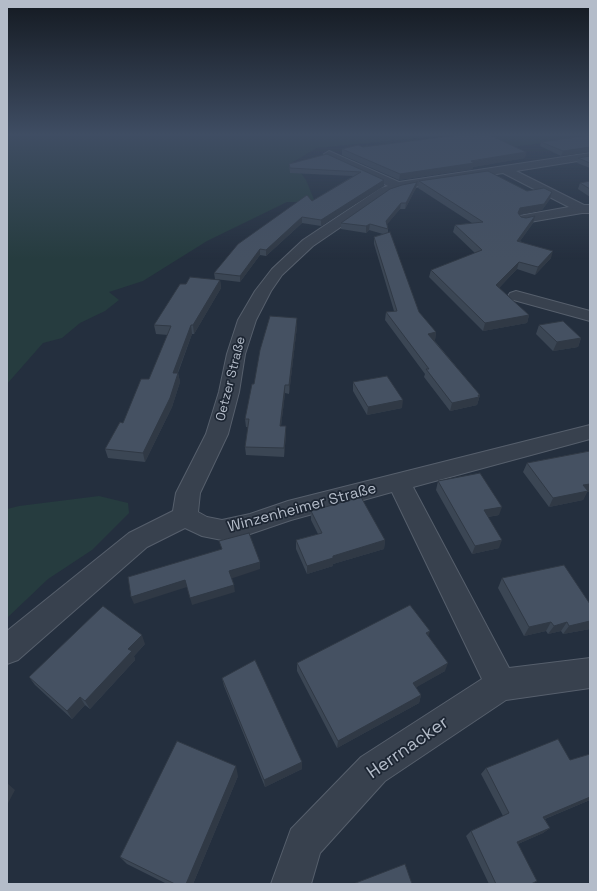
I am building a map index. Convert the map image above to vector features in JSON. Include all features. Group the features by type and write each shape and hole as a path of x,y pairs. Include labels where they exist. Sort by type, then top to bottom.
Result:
{"street":[{"path":"378,177 398,186"},
{"name":"Oetzer Straße","path":"185,517 188,493 218,434 229,392 236,354 247,320 263,291 277,272 308,243 385,191 398,186 462,177"},
{"path":"519,177 586,209"},
{"path":"524,219 586,209"},
{"path":"516,296 590,316"},
{"name":"Winzenheimer Straße","path":"185,517 202,526 222,530 590,432"},
{"path":"399,482 501,685"},
{"path":"7,650 138,540 185,517"},
{"name":"Herrnacker","path":"291,884 304,842 373,769 501,685 590,673"}],"green space":[{"path":"7,177 304,177 306,180 315,202 287,202 207,241 143,281 109,292 119,300 105,311 80,323 62,338 43,343 7,384"},
{"path":"99,496 128,503 129,513 92,550 48,579 7,618 7,509 19,506"}],"building":[{"path":"353,177 377,177 384,180 321,220 302,217 266,250 260,249 240,276 214,273 238,244 307,195 312,201"},
{"path":"449,177 499,177 527,191 544,188 552,192 544,204 520,208 518,213 521,217 526,218 535,216 517,241 553,251 538,267 519,262 496,285 529,315 485,323 431,270 482,250 455,225 483,222 419,181"},
{"path":"590,181 590,189 580,183"},
{"path":"417,182 406,203 401,203 386,221 388,229 370,224 366,226 341,223 390,189"},
{"path":"390,232 419,312 436,332 428,334 480,395 478,395 479,397 452,403 426,369 429,369 386,312 397,311 374,237"},
{"path":"190,277 220,280 193,325 191,325 173,373 178,373 170,398 143,453 105,449 120,422 123,423 141,379 149,379 171,326 154,325 180,284 186,284"},
{"path":"270,316 297,318 289,385 285,385 280,426 286,426 284,448 245,447 249,419 245,419 252,384 254,384 260,350"},
{"path":"563,321 581,338 557,342 539,325"},
{"path":"387,376 403,400 368,407 353,382"},
{"path":"590,451 590,484 583,485 588,491 553,498 527,463"},
{"path":"480,473 502,507 484,510 502,540 475,546 438,481"},
{"path":"361,497 385,540 333,556 333,558 307,566 296,540 322,533 311,511"},
{"path":"249,533 260,562 229,571 234,585 190,598 185,580 131,597 128,577 222,549 219,541"},
{"path":"564,565 590,604 590,621 569,626 567,622 554,626 551,622 529,627 502,578"},
{"path":"410,605 430,631 426,633 448,663 413,683 421,695 338,741 297,663"},
{"path":"103,606 142,635 128,649 132,651 85,701 80,697 67,711 29,677"},
{"path":"255,660 302,762 264,780 222,678"},
{"path":"558,739 570,760 590,754 590,797 543,817 550,828 517,842 537,881 531,884 496,884 471,831 509,813 486,768"},
{"path":"177,741 236,766 186,884 175,884 120,857"},
{"path":"405,864 412,884 353,884"}]}
